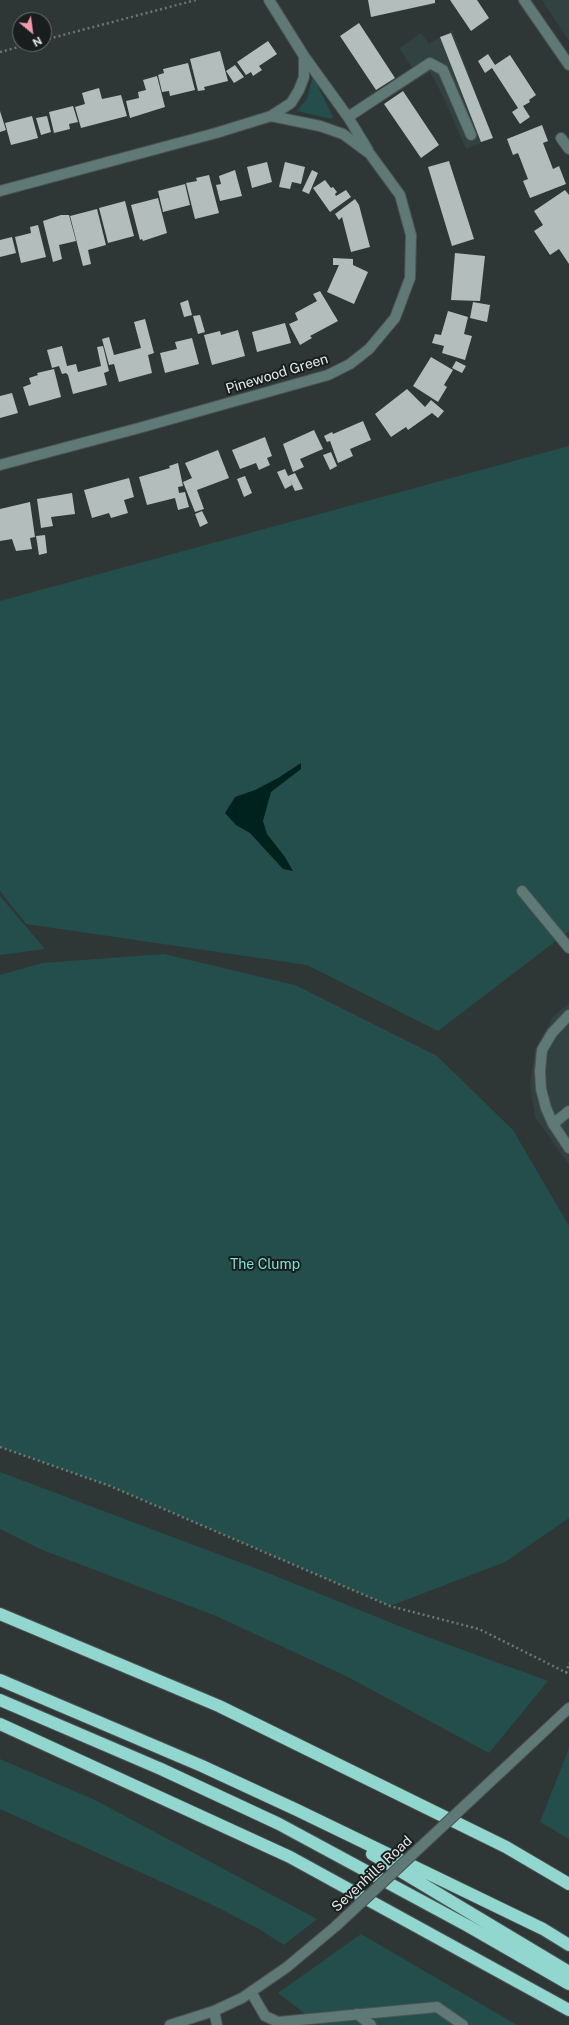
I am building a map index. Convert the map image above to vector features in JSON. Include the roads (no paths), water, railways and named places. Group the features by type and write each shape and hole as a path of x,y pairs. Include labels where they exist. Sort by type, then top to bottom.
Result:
{"highway":[{"path":"0,1614 218,1706 506,1847 569,1884"},
{"path":"0,1680 202,1766 297,1810 543,1929 569,1945"},
{"path":"0,1700 161,1770 278,1824 468,1926 569,1984"},
{"path":"0,1724 290,1857 569,2010"},
{"path":"297,1810 569,1972"}],"street":[{"name":"Pinewood Green","path":"0,465 328,375 350,364 369,349 396,318 410,278 411,235 400,195 370,154 348,117 304,56 269,0"},
{"path":"524,0 569,65"},
{"name":"Pinewood Green","path":"0,191 216,133 271,116 291,103 300,90 304,77 304,56"},
{"path":"348,117 430,63 443,70 470,135"},
{"name":"Pinewood Green","path":"271,116 320,126 343,134 370,154"},
{"path":"561,138 569,149"},
{"path":"522,891 569,948"},
{"path":"569,1015 552,1033 542,1050 540,1089 546,1108 569,1148"},
{"path":"554,1124 569,1111"},
{"name":"Sevenhills Road","path":"170,2025 214,2011 251,1992 287,1967 336,1926 569,1708"},
{"path":"251,1992 265,2016 278,2022 437,2007 463,2025"},
{"path":"214,2011 217,2025"},
{"path":"357,2014 371,2025"}],"park label":[{"name":"The Clump","path":"265,1265"}]}
